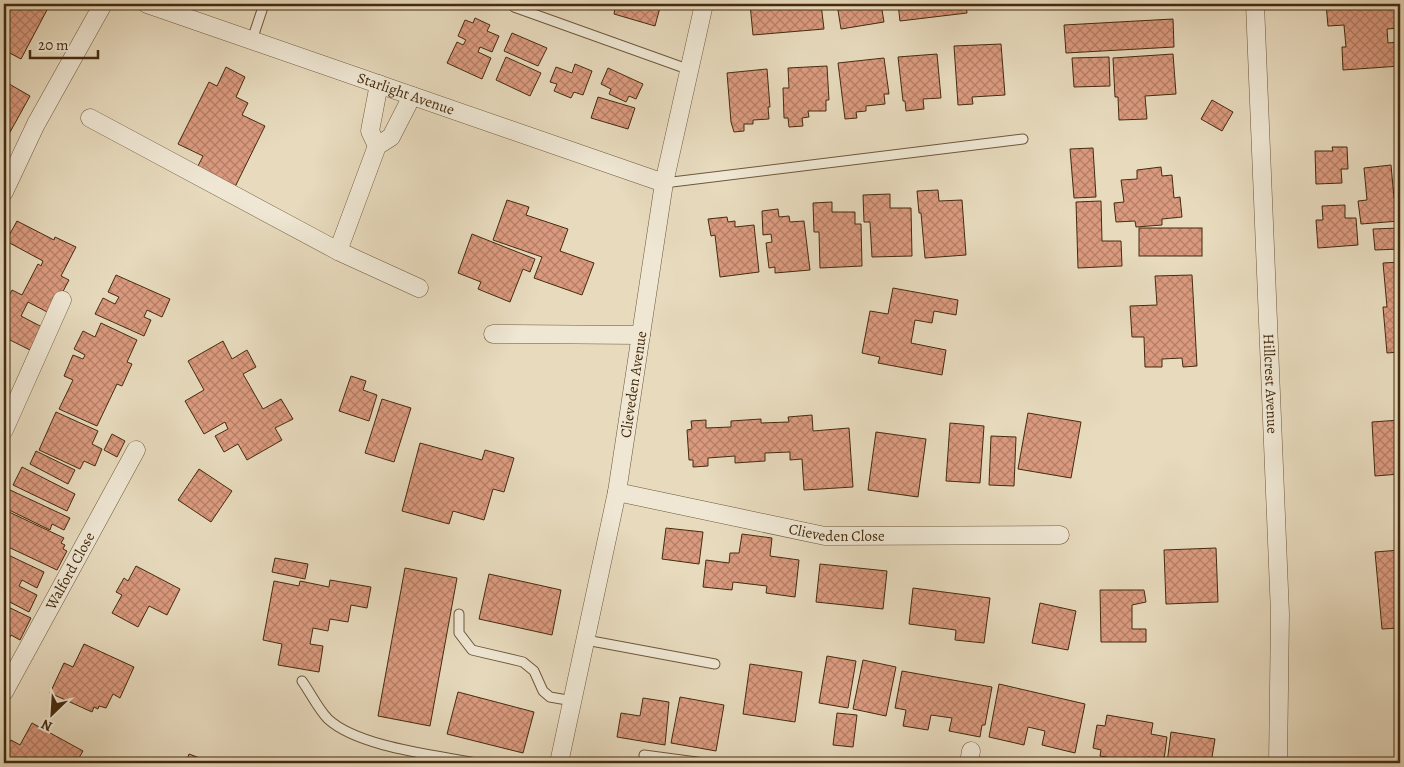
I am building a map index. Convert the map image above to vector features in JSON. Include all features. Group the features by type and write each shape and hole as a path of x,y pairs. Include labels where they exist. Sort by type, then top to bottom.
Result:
{"street":[{"path":"4,192 36,124 103,4"},
{"name":"Starlight Avenue","path":"147,4 664,183"},
{"name":"Clieveden Avenue","path":"559,763 617,492 664,183 704,4"},
{"name":"Hillcrest Avenue","path":"1255,4 1280,614 1278,763"},
{"path":"377,146 370,131 379,84"},
{"path":"338,251 377,146 391,137 412,96"},
{"path":"90,118 338,251 419,288"},
{"path":"4,430 62,300"},
{"path":"493,334 641,335"},
{"name":"Walford Close","path":"4,692 136,450"},
{"name":"Clieveden Close","path":"617,492 825,536 1060,535"}],"lane":[{"path":"252,40 264,4"},
{"path":"514,7 690,70"},
{"path":"664,183 1023,139"},
{"path":"459,614 459,633 472,650 523,662 534,671 543,691 550,698 573,701"},
{"path":"586,640 715,664"},
{"path":"302,680 328,719 351,733 376,743 476,763"},
{"path":"644,755 704,763"}],"building":[{"path":"4,4 47,4 46,7 48,8 21,59 4,50"},
{"path":"616,4 661,4 655,26 614,14"},
{"path":"750,4 821,4 824,29 753,35"},
{"path":"837,4 881,4 884,22 841,29"},
{"path":"898,4 966,4 967,13 900,21"},
{"path":"1326,4 1400,4 1400,28 1387,29 1388,43 1400,42 1400,66 1343,70 1342,47 1346,47 1344,25 1328,26"},
{"path":"475,18 490,25 487,31 499,36 492,52 480,47 478,52 491,58 482,79 447,63 457,42 463,45 466,40 458,36 465,20 473,23"},
{"path":"1173,19 1174,47 1066,53 1064,25"},
{"path":"512,33 547,48 538,66 504,51"},
{"path":"1001,44 1005,95 972,97 973,104 958,105 954,46"},
{"path":"937,54 941,98 923,99 924,109 906,111 905,101 903,101 898,57"},
{"path":"1173,54 1176,94 1145,96 1147,119 1119,120 1118,97 1115,97 1113,58"},
{"path":"506,57 541,73 530,96 496,80"},
{"path":"1109,57 1110,86 1074,87 1072,58"},
{"path":"884,58 889,94 884,94 885,104 866,106 866,111 856,112 857,118 845,119 838,63"},
{"path":"575,64 592,71 583,95 574,92 571,98 554,91 557,84 550,82 556,67 572,73"},
{"path":"827,66 829,100 826,100 826,111 808,111 809,117 802,118 803,126 789,127 788,118 784,118 783,88 789,88 788,68"},
{"path":"226,67 245,77 236,97 248,103 242,115 265,126 235,187 197,168 203,156 178,144 209,82 217,86"},
{"path":"608,68 643,84 636,99 629,96 626,102 609,94 611,89 601,84"},
{"path":"767,69 769,119 753,120 753,124 744,124 744,131 734,132 731,122 727,73"},
{"path":"4,81 30,96 4,143"},
{"path":"598,97 635,108 628,129 591,118"},
{"path":"1212,100 1233,112 1222,131 1201,119"},
{"path":"1332,147 1347,147 1348,169 1341,169 1342,183 1316,184 1315,151 1333,151"},
{"path":"1093,148 1096,197 1074,198 1070,149"},
{"path":"1391,165 1394,198 1399,197 1400,221 1361,224 1358,201 1367,200 1364,168"},
{"path":"1161,167 1162,176 1172,175 1174,198 1180,197 1182,217 1162,219 1162,225 1136,227 1135,221 1116,222 1114,203 1124,202 1121,180 1137,179 1137,170"},
{"path":"938,190 939,201 962,200 966,255 925,258 917,191"},
{"path":"890,194 890,208 911,208 912,256 872,257 870,222 864,222 863,195"},
{"path":"507,200 529,207 526,215 568,229 560,251 594,263 582,295 534,278 542,257 493,240"},
{"path":"1101,201 1102,241 1121,241 1122,266 1078,268 1076,202"},
{"path":"832,202 832,212 855,212 855,224 861,224 862,266 820,268 819,232 814,232 813,203"},
{"path":"1345,205 1345,218 1356,218 1358,245 1318,248 1316,220 1323,220 1322,206"},
{"path":"778,209 779,217 789,216 790,222 804,221 810,270 775,273 775,267 769,268 766,243 772,242 771,234 763,235 762,211"},
{"path":"727,217 728,222 735,221 735,227 754,225 759,272 720,277 715,235 711,236 708,219"},
{"path":"17,221 54,240 55,237 76,247 61,276 69,280 51,314 28,302 21,316 42,327 30,350 4,337 4,306 12,290 22,295 38,264 41,266 43,261 6,241"},
{"path":"1139,228 1202,228 1202,256 1139,256"},
{"path":"1400,228 1400,249 1375,250 1373,229"},
{"path":"472,234 535,259 530,272 523,269 510,302 478,289 481,282 458,273"},
{"path":"1400,262 1400,352 1387,353 1383,307 1387,307 1383,263"},
{"path":"116,275 170,299 162,317 147,310 144,317 151,320 144,336 95,314 103,298 115,304 119,297 108,292"},
{"path":"1192,275 1197,366 1183,367 1182,358 1162,359 1162,367 1145,367 1144,337 1132,337 1130,306 1157,305 1155,276"},
{"path":"893,288 958,300 956,315 934,311 932,323 915,320 911,343 946,350 942,375 878,363 880,357 862,353 870,311 888,314"},
{"path":"101,323 137,340 127,362 132,364 122,386 117,384 97,426 59,409 73,380 64,376 73,355 83,359 85,355 74,349 83,331 95,337"},
{"path":"223,341 232,359 247,350 256,367 243,374 263,409 281,399 293,419 275,428 282,440 247,460 238,444 224,452 215,436 228,429 225,422 204,434 185,401 204,390 188,361"},
{"path":"351,376 366,381 363,390 377,395 369,421 339,411"},
{"path":"382,399 411,408 394,462 365,453"},
{"path":"56,412 98,431 92,444 102,449 95,466 84,461 80,469 39,450"},
{"path":"1028,413 1081,422 1071,478 1018,469"},
{"path":"812,415 813,431 849,428 853,487 804,490 802,459 790,460 790,452 765,453 765,461 735,463 735,456 708,458 708,466 693,467 693,460 689,460 687,430 692,429 691,421 706,420 706,428 731,427 731,421 761,419 761,423 789,422 788,417"},
{"path":"1400,420 1400,474 1375,476 1372,422"},
{"path":"950,423 984,426 980,483 946,481"},
{"path":"876,432 926,439 918,497 868,490"},
{"path":"112,434 125,441 117,457 104,450"},
{"path":"991,436 1016,437 1014,486 989,485"},
{"path":"420,443 482,460 485,450 514,458 504,492 493,489 484,520 453,511 449,524 402,511"},
{"path":"36,451 75,470 68,484 30,464"},
{"path":"22,467 75,494 67,511 13,485"},
{"path":"199,469 232,491 211,522 178,500"},
{"path":"8,489 70,518 64,530 52,524 50,530 7,509 10,504 4,501 4,498"},
{"path":"7,511 64,538 61,543 65,545 63,549 67,551 57,570 4,545 4,516"},
{"path":"666,528 703,532 699,564 662,559"},
{"path":"742,534 772,538 770,556 799,560 795,597 766,593 767,586 733,582 732,590 703,587 706,560 729,563 730,553 739,553"},
{"path":"1216,548 1218,602 1166,604 1164,550"},
{"path":"1400,550 1400,628 1382,629 1375,552"},
{"path":"4,553 44,572 37,588 22,580 19,586 37,595 29,612 4,599"},
{"path":"275,558 308,564 305,579 272,572"},
{"path":"820,564 887,571 883,609 816,602"},
{"path":"136,566 180,589 167,615 149,606 138,627 112,613 122,595 116,592 124,578 128,581"},
{"path":"405,568 457,578 430,726 378,716"},
{"path":"489,574 561,590 552,635 479,619"},
{"path":"330,580 371,587 367,608 351,605 348,622 330,619 328,631 313,628 310,644 323,646 319,672 278,665 282,644 263,640 274,581 299,586 300,581 329,587"},
{"path":"913,588 990,598 984,643 955,640 956,630 909,624"},
{"path":"1100,590 1144,590 1146,602 1132,605 1132,629 1146,629 1146,642 1101,642"},
{"path":"1040,603 1076,611 1068,650 1032,643"},
{"path":"4,605 31,618 20,640 11,635 4,648"},
{"path":"84,644 134,667 120,698 113,694 106,708 99,706 98,709 94,707 92,712 50,693 64,663 73,667"},
{"path":"827,656 856,661 848,708 819,703"},
{"path":"863,660 896,667 886,716 853,709"},
{"path":"750,664 802,672 795,722 743,714"},
{"path":"902,671 992,687 985,725 982,725 980,737 949,731 952,718 931,715 928,730 903,726 906,710 895,708"},
{"path":"999,684 1085,704 1075,753 1042,745 1045,731 1028,727 1024,745 989,737"},
{"path":"458,692 534,712 523,753 447,734"},
{"path":"680,697 724,705 716,751 671,743"},
{"path":"643,698 669,702 665,745 617,737 621,713 640,716"},
{"path":"837,713 857,715 853,747 833,745"},
{"path":"1107,715 1153,723 1151,734 1167,737 1164,760 1148,757 1145,763 1100,756 1101,750 1093,748 1097,725 1105,726"},
{"path":"32,723 83,751 76,763 4,763 4,752 11,740 20,745"},
{"path":"1171,732 1215,739 1211,763 1167,763"},
{"path":"189,754 213,763 177,763 178,759 186,762"}]}
